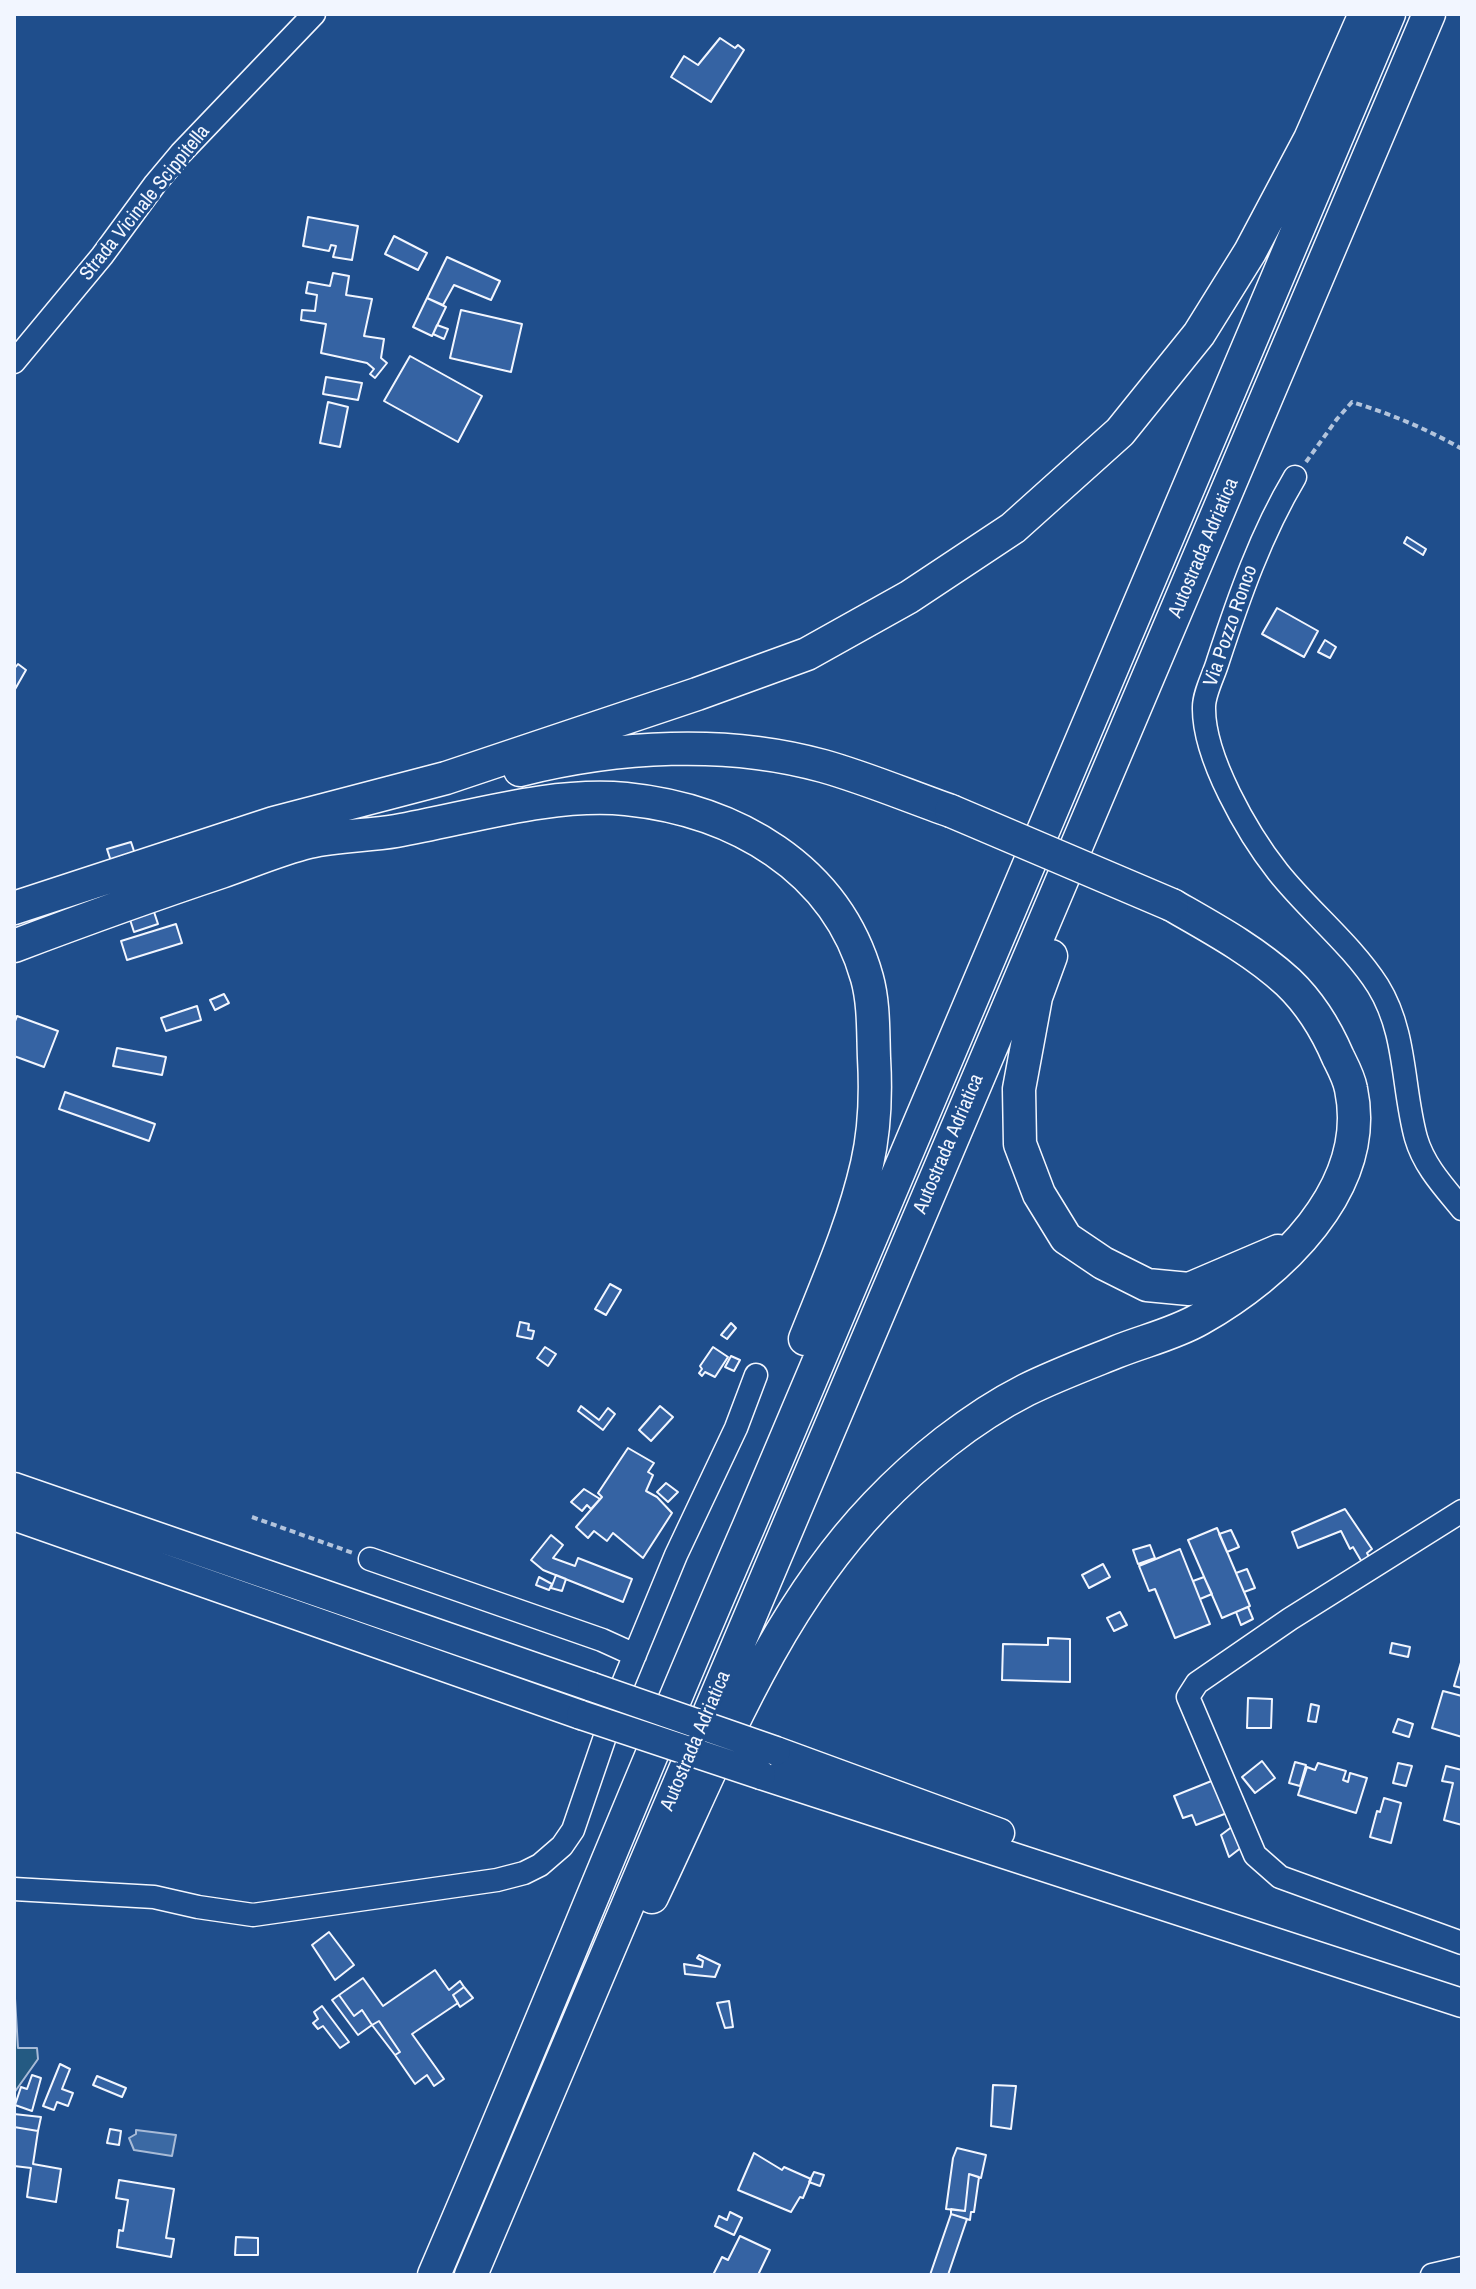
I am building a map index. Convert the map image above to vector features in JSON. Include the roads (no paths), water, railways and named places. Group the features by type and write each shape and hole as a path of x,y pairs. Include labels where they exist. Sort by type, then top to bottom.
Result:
{"highway":[{"path":"14,908 274,823 446,778 807,654 909,597 1013,528 1120,432 1199,334 1250,252 1310,139 1365,14"},
{"name":"Autostrada Adriatica","path":"434,2275 535,2042 670,1707 761,1499 1389,14"},
{"name":"Autostrada Adriatica","path":"471,2275 1429,14"},
{"path":"1192,577 1036,997 1019,1089 1020,1144 1039,1194 1066,1238 1103,1263 1147,1285 1189,1289 1303,1241"},
{"path":"274,823 609,753 676,750 747,752 822,766 951,811 1172,905 1232,939 1287,982 1315,1013 1332,1042 1351,1088 1354,1121 1346,1167 1325,1209 1303,1241 1252,1285 1198,1320 1024,1391 955,1435 876,1504 808,1587 767,1655 602,2001 531,2131"},
{"path":"14,946 447,789"},
{"path":"310,841 395,831 473,813 572,801 624,799 695,811 740,828 780,853 812,882 853,944 867,979 874,1037 876,1098 868,1160 851,1226 739,1501 670,1707"}],"main road":[{"path":"14,1487 776,1751 1406,1984"},
{"path":"14,1516 581,1715 1462,2003"}],"street":[{"name":"Strada Vicinale Scippitella","path":"14,362 102,256 155,184 314,14"},
{"name":"Via Pozzo Ronco","path":"1295,477 1272,516 1237,602 1204,706 1209,741 1231,798 1277,871 1378,986 1398,1027 1416,1139 1428,1167 1462,1209"},
{"path":"14,1889 154,1897 253,1915 451,1888 524,1873 551,1858 573,1830 635,1655 676,1555 736,1428 756,1375"},
{"path":"1462,1511 1290,1619 1197,1683 1188,1697 1255,1855 1280,1877 1462,1943"},
{"path":"370,1559 602,1640 635,1655"},
{"path":"1432,2275 1462,2268"}]}
